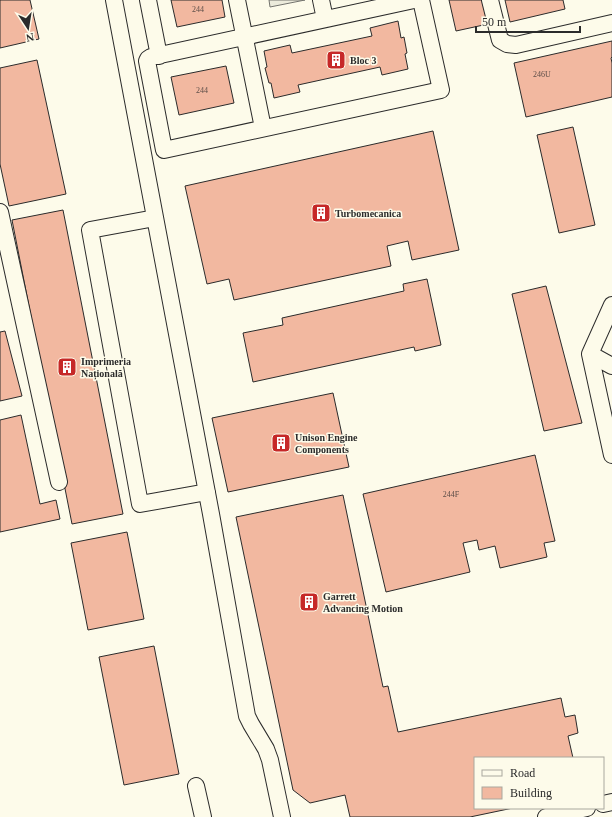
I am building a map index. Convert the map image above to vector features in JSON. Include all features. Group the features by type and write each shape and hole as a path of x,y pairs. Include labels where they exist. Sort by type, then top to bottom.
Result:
{"street":[{"path":"114,0 207,492 247,716 266,749 270,760 282,817"},
{"path":"148,0 159,56"},
{"path":"237,0 263,128"},
{"path":"321,0 325,19"},
{"path":"414,0 151,57 147,61 164,150 441,90 421,0"},
{"path":"490,0 500,40 507,44 516,45 612,23"},
{"path":"0,212 59,482"},
{"path":"155,218 90,230 140,504 207,492"},
{"path":"612,306 590,354 612,455"},
{"path":"590,354 612,366"},
{"path":"196,786 203,817"},
{"path":"546,817 582,809"}],"shaded area":[{"path":"269,0 305,0 270,7"}],"building":[{"path":"0,0 30,0 39,39 0,48"},
{"path":"171,0 222,0 225,17 177,27"},
{"path":"449,0 482,0 488,24 456,31"},
{"path":"505,0 563,0 565,9 510,22"},
{"name":"Bloc 3","path":"398,21 401,38 404,37 408,69 382,75 380,67 298,85 300,92 274,98 271,83 269,83 265,68 267,67 264,51 290,45 292,53 372,36 370,28"},
{"path":"612,41 612,97 526,117 514,63"},
{"path":"37,60 66,194 9,206 0,164 0,68"},
{"path":"226,66 234,103 179,115 171,77"},
{"path":"573,127 595,225 559,233 537,135"},
{"name":"Turbomecanica","path":"433,131 459,250 412,260 408,241 387,246 391,266 234,300 229,279 207,284 185,186"},
{"name":"Imprimeria Națională","path":"63,210 123,514 72,524 12,220"},
{"path":"427,279 441,345 415,351 414,347 253,382 243,333 283,325 282,318 404,291 403,284"},
{"path":"546,286 582,423 544,431 512,294"},
{"path":"5,331 22,396 0,401 0,332"},
{"name":"Unison Engine Components","path":"333,393 349,467 228,492 212,418"},
{"path":"21,415 40,504 56,500 60,519 0,532 0,420"},
{"path":"535,455 555,541 544,543 547,557 500,568 495,546 479,550 477,540 463,543 470,572 386,592 363,494"},
{"name":"Garrett Advancing Motion","path":"343,495 383,687 388,686 398,732 561,698 565,717 575,715 578,733 568,736 573,757 474,757 474,809 508,809 470,817 350,817 345,795 310,803 293,790 236,517"},
{"path":"127,532 144,619 88,630 71,543"},
{"path":"154,646 179,774 124,785 99,657"}],"place":[{"name":"Bloc 3","path":"336,60"},
{"name":"Turbomecanica","path":"321,213"},
{"name":"Imprimeria Națională","path":"67,367"},
{"name":"Unison Engine Components","path":"281,443"},
{"name":"Garrett Advancing Motion","path":"309,602"}]}
